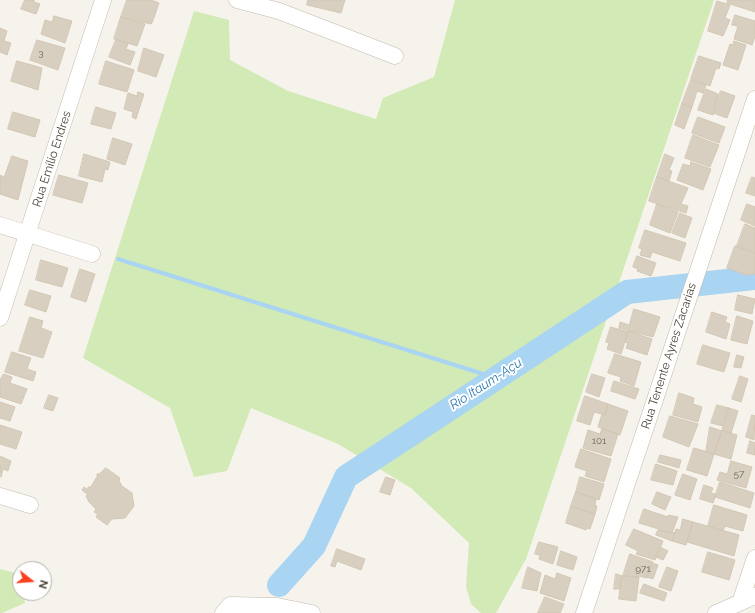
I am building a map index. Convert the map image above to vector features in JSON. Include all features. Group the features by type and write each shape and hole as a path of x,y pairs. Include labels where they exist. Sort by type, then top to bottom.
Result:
{"street":[{"name":"Rua Emílio Endres","path":"0,318 103,0"},
{"path":"237,0 280,5 395,56"},
{"name":"Rua Tenente Ayres Zacarias","path":"584,613 755,99"},
{"path":"0,225 92,254"},
{"path":"0,496 30,505"},
{"path":"720,612 748,598 755,558"},
{"path":"222,613 230,605 277,606 312,613"}],"green space":[{"path":"455,0 714,0 526,559 496,613 481,613 471,604 466,587 469,543 411,488 338,444 251,408 227,471 194,477 170,408 83,358 194,11 229,20 230,60 288,91 376,119 383,98 434,77"},
{"path":"0,569 12,572 12,601 25,601 25,603 0,613"}],"building":[{"path":"25,0 34,0 34,2 40,4 36,14 21,9"},
{"path":"127,0 151,0 159,3 152,23 121,17"},
{"path":"308,0 345,0 341,13 307,5"},
{"path":"728,0 755,0 755,12 727,3"},
{"path":"717,1 730,5 725,18 730,20 723,36 708,31"},
{"path":"735,15 755,21 755,36 752,45 734,39 738,26 732,25"},
{"path":"54,16 72,21 65,43 41,34 45,20 52,22"},
{"path":"121,17 145,24 137,46 114,39"},
{"path":"0,28 7,31 4,41 11,43 7,55 0,52"},
{"path":"37,40 65,48 58,70 30,60"},
{"path":"116,40 128,44 126,49 135,52 130,65 109,57"},
{"path":"734,41 746,45 738,70 723,65 730,44 733,45"},
{"path":"144,48 164,55 156,77 138,71"},
{"path":"699,56 721,63 719,69 716,68 710,86 691,79"},
{"path":"17,61 42,68 38,90 11,81"},
{"path":"106,61 134,70 127,92 99,84"},
{"path":"691,80 706,85 703,93 697,91 692,107 682,104"},
{"path":"706,89 718,94 713,115 698,110"},
{"path":"721,91 735,96 727,118 713,113 716,107 714,106"},
{"path":"138,92 144,94 136,119 132,117 133,112 124,109 128,93 137,96"},
{"path":"682,104 692,107 684,129 675,125"},
{"path":"96,107 116,113 111,129 91,124"},
{"path":"13,112 40,120 35,137 8,129"},
{"path":"698,117 725,127 719,143 692,133"},
{"path":"693,135 719,145 710,167 685,158"},
{"path":"113,138 132,144 125,165 107,159"},
{"path":"84,154 110,162 108,170 105,169 102,182 79,176"},
{"path":"665,154 674,158 669,170 672,171 669,181 657,177"},
{"path":"12,156 28,161 18,200 0,194 0,175 4,177"},
{"path":"691,162 711,169 703,190 677,180 683,164 690,166"},
{"path":"59,175 88,183 82,203 53,195"},
{"path":"657,177 688,188 681,204 688,206 686,213 649,201"},
{"path":"752,177 755,178 755,196 746,193"},
{"path":"657,204 678,212 670,233 650,225"},
{"path":"747,204 755,207 755,226 741,220"},
{"path":"680,213 692,218 685,238 672,233"},
{"path":"745,224 755,228 755,253 737,246"},
{"path":"645,230 686,243 680,261 652,252 650,258 640,255 642,249 639,248"},
{"path":"735,246 755,253 755,274 746,275 727,268"},
{"path":"637,256 656,263 651,276 637,271 638,269 633,267"},
{"path":"41,260 68,268 62,287 36,280"},
{"path":"80,269 95,274 86,302 71,297"},
{"path":"30,290 51,296 46,312 25,305"},
{"path":"738,295 755,299 752,314 735,310"},
{"path":"634,309 660,317 653,337 619,328 620,322 629,325"},
{"path":"712,312 727,317 725,322 730,324 726,339 706,332"},
{"path":"737,316 753,321 747,344 731,340"},
{"path":"30,317 43,321 41,328 52,332 43,358 19,351"},
{"path":"611,327 628,332 621,354 607,349 609,343 606,342"},
{"path":"628,331 652,339 647,355 626,348 628,343 625,342"},
{"path":"703,345 730,353 724,372 697,364"},
{"path":"12,352 31,358 27,369 36,372 33,381 5,372"},
{"path":"615,354 641,362 634,386 620,381 621,377 608,373"},
{"path":"737,355 744,357 741,368 734,367"},
{"path":"4,374 12,377 10,383 27,389 21,404 0,397 0,380"},
{"path":"592,374 605,378 599,397 586,392"},
{"path":"740,376 748,379 741,402 732,399"},
{"path":"614,381 639,389 635,399 611,391"},
{"path":"679,393 694,398 693,404 702,407 698,422 673,415"},
{"path":"49,395 58,398 53,411 44,408"},
{"path":"585,396 608,404 605,415 594,412 590,425 577,421"},
{"path":"0,402 15,407 10,421 0,418"},
{"path":"608,404 628,411 620,435 598,427 602,414 605,415"},
{"path":"717,405 729,408 723,426 711,423"},
{"path":"729,408 738,411 731,433 722,431"},
{"path":"752,415 755,416 754,440 746,437"},
{"path":"670,416 698,424 689,447 663,437"},
{"path":"0,425 22,432 16,449 0,444"},
{"path":"710,427 722,431 714,454 706,452"},
{"path":"602,429 618,434 611,456 583,448 588,430 600,434"},
{"path":"722,431 737,435 731,459 714,454"},
{"path":"750,441 755,443 755,455 747,453"},
{"path":"694,448 714,454 707,476 687,470"},
{"path":"581,449 611,459 604,482 585,476 587,471 575,467"},
{"path":"660,455 681,460 679,468 658,462"},
{"path":"0,456 11,461 8,471 3,469 1,477"},
{"path":"731,461 752,467 746,488 717,480 720,472 727,474"},
{"path":"656,464 677,471 673,485 651,480"},
{"path":"106,468 120,478 119,481 122,486 132,493 134,506 125,518 112,519 107,525 96,517 98,514 94,512 96,509 89,502 86,496 88,495 82,490 84,487 88,490 88,487 91,487 96,478 97,479 97,474"},
{"path":"683,474 697,479 690,500 675,495"},
{"path":"386,477 395,480 390,495 380,492"},
{"path":"580,477 604,484 599,500 576,492"},
{"path":"720,482 754,493 750,508 715,497"},
{"path":"704,485 713,488 711,493 716,494 713,503 700,499"},
{"path":"576,492 596,499 595,505 597,506 595,514 571,506"},
{"path":"657,492 671,497 665,510 652,504"},
{"path":"714,505 747,515 743,531 725,526 723,531 708,526"},
{"path":"571,506 595,514 590,529 587,528 586,530 566,523"},
{"path":"644,509 668,517 668,515 678,517 672,533 639,523"},
{"path":"683,519 693,522 686,545 672,541 676,529 680,530"},
{"path":"693,522 739,535 734,556 687,542"},
{"path":"634,529 663,541 655,560 636,554 638,551 626,545"},
{"path":"658,530 675,533 672,541 656,535"},
{"path":"539,542 558,547 553,564 539,559 540,555 535,554"},
{"path":"660,547 668,551 663,560 656,557"},
{"path":"337,549 365,559 361,570 337,561 335,567 331,566"},
{"path":"561,551 577,557 573,570 557,565"},
{"path":"708,552 735,560 729,580 702,572"},
{"path":"630,554 653,562 647,578 639,576 623,576"},
{"path":"652,563 658,565 653,579 647,577"},
{"path":"528,567 541,573 537,591 522,588"},
{"path":"667,567 678,571 671,591 659,587"},
{"path":"557,573 571,578 564,601 540,593 545,575 555,579"},
{"path":"616,574 622,576 620,589 614,589"},
{"path":"622,576 639,577 636,601 619,599"},
{"path":"644,584 667,593 664,601 640,593"},
{"path":"545,597 564,604 560,613 538,613"}],"waterway":[{"path":"118,259 496,378"},
{"name":"Rio Itaum-Açu","path":"279,585 314,546 346,477 627,292 755,278"}]}
